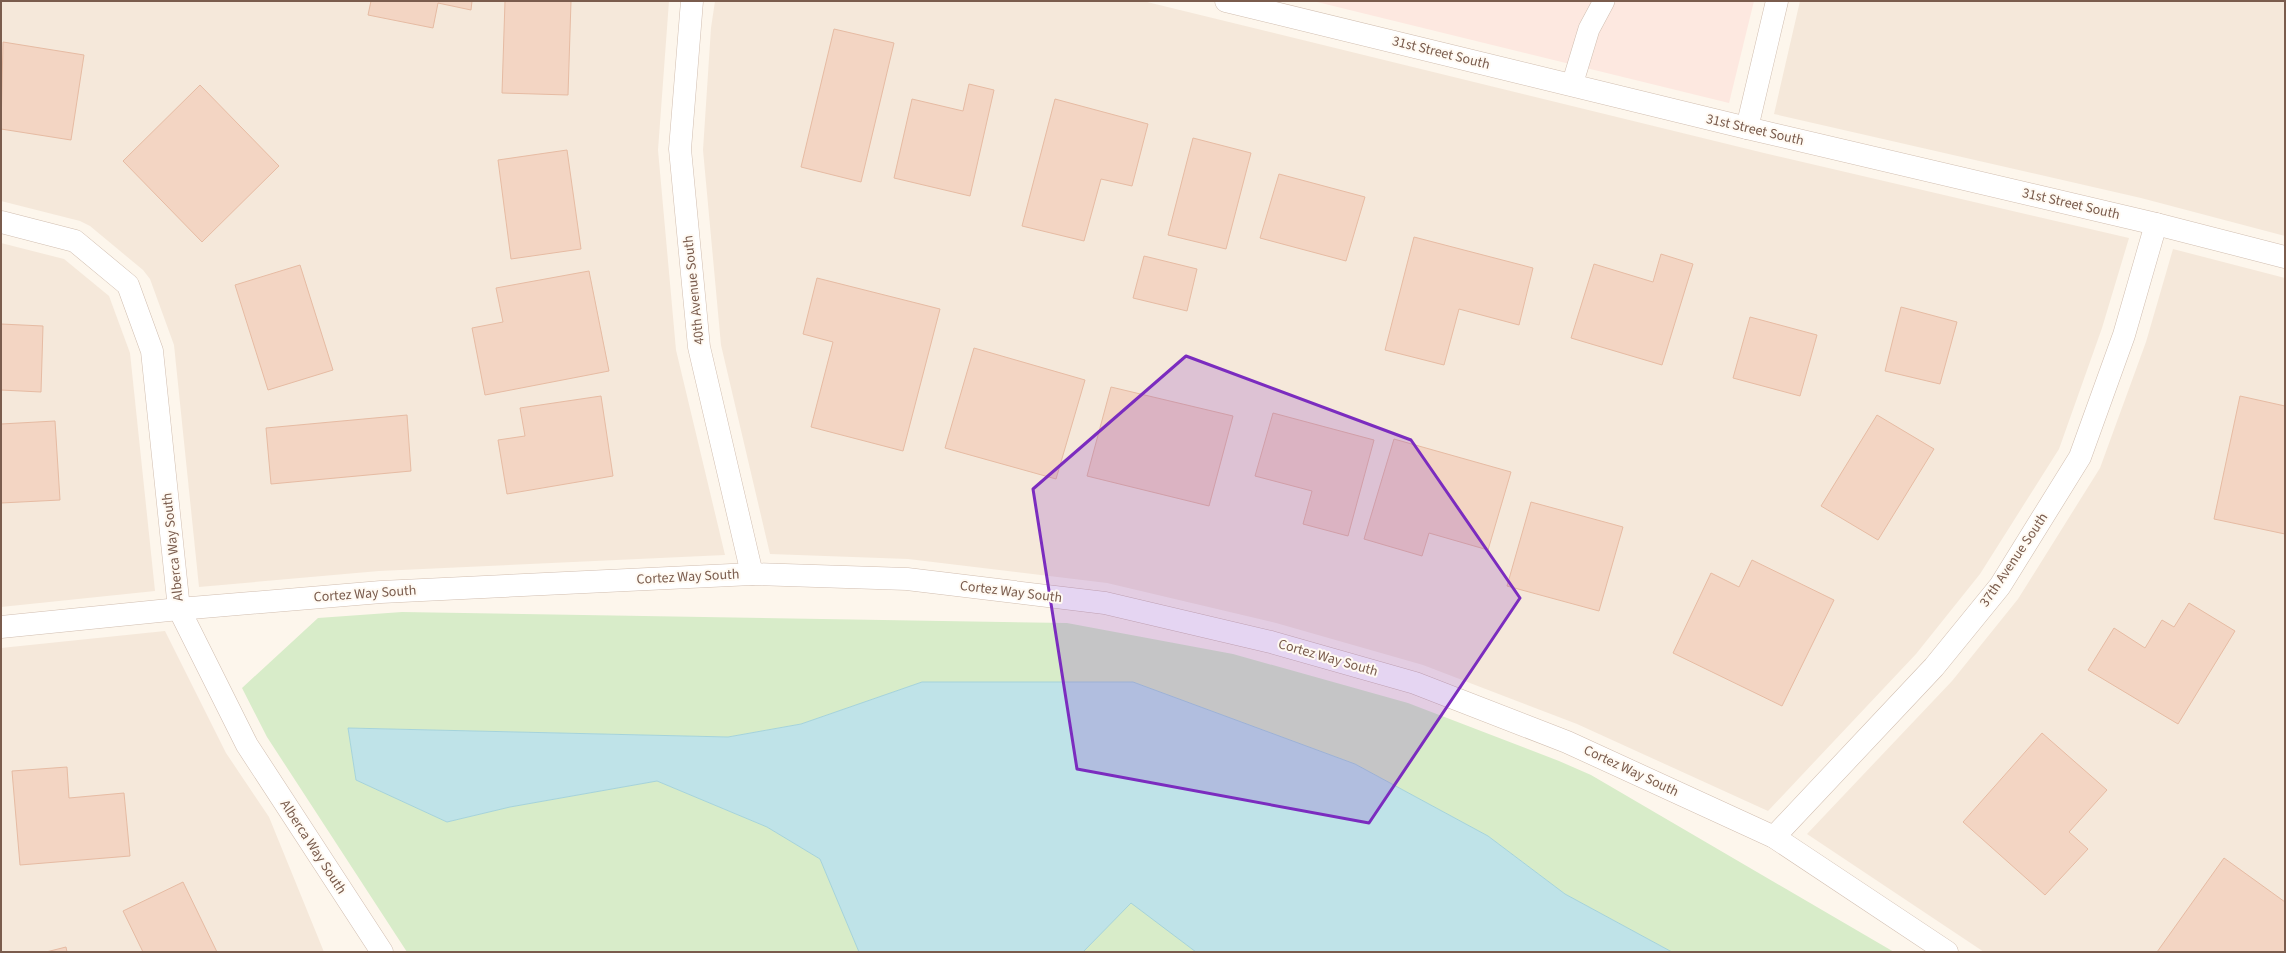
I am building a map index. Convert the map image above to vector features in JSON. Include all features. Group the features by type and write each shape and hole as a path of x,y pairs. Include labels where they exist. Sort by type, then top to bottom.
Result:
{"street":[{"name":"40th Avenue South","path":"692,1 680,149 699,347 752,574"},
{"name":"31st Street South","path":"1226,1 1747,128 2156,224 2285,257"},
{"path":"1747,128 1777,1"},
{"name":"Alberca Way South","path":"1,222 75,241 128,285 152,351 179,609 247,745 382,952"},
{"name":"37th Avenue South","path":"1774,837 1934,667 2000,586 2080,458 2124,335 2156,224"},
{"name":"Cortez Way South","path":"1,627 179,609 381,592 752,574 906,579 1105,603 1271,642 1415,683 1567,742 1774,837 1947,952"}],"lane":[{"path":"1572,85 1589,29 1604,1"}],"highlighted area":[{"path":"1186,356 1411,440 1520,598 1369,823 1077,769 1033,489"}],"shaded area":[{"path":"1,1 669,1 658,150 676,350 725,555 379,571 199,587 174,345 150,279 143,270 90,226 80,221 1,201"},
{"path":"715,1 1143,1 1764,153 2129,238 2102,328 2059,449 1980,574 1916,654 1768,811 1577,724 1423,665 1276,623 1107,583 908,559 770,554 721,345 703,150 711,28"},
{"path":"1313,1 1754,1 1729,103"},
{"path":"1800,1 2285,1 2285,236 2141,198 1774,114"},
{"path":"1,243 64,259 109,296 130,353 155,591 1,607"},
{"path":"2173,249 2285,278 2285,952 1984,952 1807,834 1952,681 2018,599 2100,468 2146,342"},
{"path":"165,631 226,753 269,817 324,952 1,952 1,648"}],"green space":[{"path":"402,612 1067,623 1233,654 1408,703 1559,761 1591,775 1894,952 1672,952 1565,894 1488,836 1355,764 1133,682 922,682 801,724 728,737 348,728 356,780 447,822 510,807 657,781 767,827 820,859 859,952 407,952 267,737 242,688 318,618"},
{"path":"1131,902 1196,952 1083,952"}],"water":[{"path":"922,682 1133,682 1355,764 1488,836 1565,894 1672,952 1196,952 1131,903 1083,952 859,952 820,859 767,827 657,781 510,807 447,822 356,780 348,728 728,737 801,724"}],"building":[{"path":"371,1 472,1 471,10 438,3 433,28 368,15"},
{"path":"505,1 571,1 568,95 502,93"},
{"path":"834,29 894,43 861,182 801,167"},
{"path":"3,42 84,55 71,140 1,129"},
{"path":"969,84 994,90 970,196 894,178 912,99 963,111"},
{"path":"200,85 279,166 202,242 123,161"},
{"path":"1055,99 1148,124 1132,186 1101,179 1084,241 1022,226"},
{"path":"1193,138 1251,153 1226,249 1168,235"},
{"path":"567,150 581,249 511,259 498,160"},
{"path":"1279,174 1365,197 1346,261 1260,238"},
{"path":"1414,237 1533,268 1519,325 1459,309 1444,365 1385,350"},
{"path":"1661,254 1693,264 1662,365 1571,338 1594,264 1653,282"},
{"path":"1144,256 1197,269 1187,311 1133,298"},
{"path":"300,265 333,370 268,390 235,285"},
{"path":"589,271 609,371 485,395 472,328 503,322 496,288"},
{"path":"817,278 940,309 903,451 811,427 833,342 803,334"},
{"path":"1901,307 1957,322 1940,384 1885,371"},
{"path":"1750,317 1817,335 1800,396 1733,378"},
{"path":"1,324 43,326 41,392 1,390"},
{"path":"974,348 1085,380 1056,479 945,448"},
{"path":"1111,387 1233,416 1209,506 1087,476"},
{"path":"601,396 613,476 507,494 498,440 525,436 520,408"},
{"path":"2240,396 2285,406 2285,534 2214,519"},
{"path":"1273,413 1374,440 1348,536 1303,524 1312,491 1255,476"},
{"path":"407,415 411,471 271,484 266,428"},
{"path":"1877,415 1934,449 1878,540 1821,506"},
{"path":"55,421 60,500 1,503 1,424"},
{"path":"1394,439 1511,472 1488,550 1429,533 1422,556 1364,539"},
{"path":"1531,502 1623,527 1599,611 1507,586"},
{"path":"1752,560 1834,600 1782,706 1673,653 1711,573 1739,587"},
{"path":"2189,603 2235,631 2178,724 2088,670 2114,628 2145,648 2162,620 2174,627"},
{"path":"2042,733 2107,790 2069,832 2088,849 2045,895 1963,822"},
{"path":"67,767 69,798 124,793 130,856 20,865 12,771"},
{"path":"2224,858 2285,902 2285,952 2157,952"},
{"path":"183,882 217,952 143,952 123,911"},
{"path":"66,947 67,952 46,952"}]}
